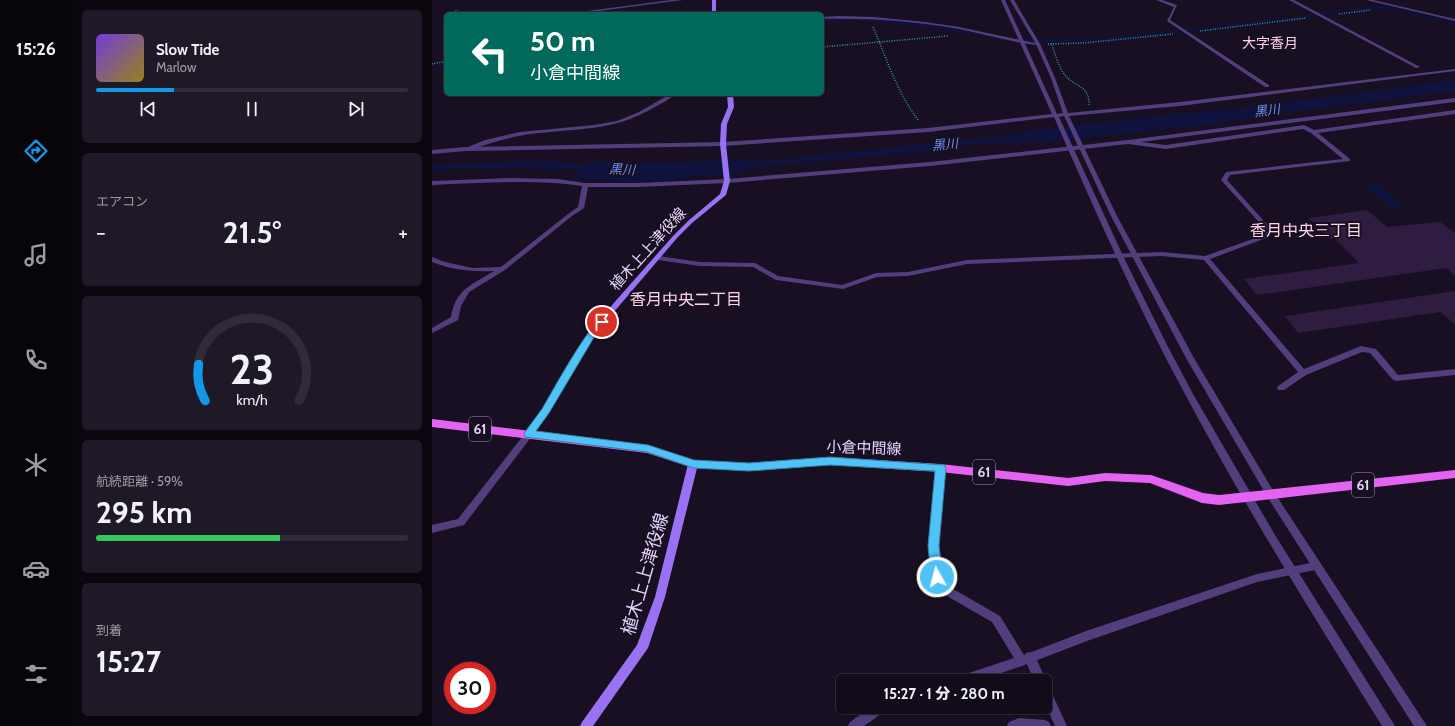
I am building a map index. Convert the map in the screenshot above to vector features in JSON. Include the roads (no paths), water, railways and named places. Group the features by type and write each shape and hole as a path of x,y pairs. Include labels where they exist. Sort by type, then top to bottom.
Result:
{"main road":[{"path":"714,0 714,12"},
{"name":"植木上上津役線","path":"529,434 545,411 593,332 675,237 690,222 723,195 727,179 723,144 724,124 731,107 730,96"},
{"name":"小倉中間線","path":"432,423 648,449 694,464 749,467 830,461 940,468 1068,482 1105,477 1151,479 1202,498 1218,500 1271,495"},
{"name":"植木上上津役線","path":"586,726 642,648 660,597 694,464"},
{"name":"61","path":"1271,495 1455,474"}],"street":[{"path":"582,12 681,0"},
{"path":"1003,0 1024,42 1118,255 1166,352 1247,498 1291,571 1389,726"},
{"path":"1012,0 1038,44 1067,118 1114,216 1190,358 1315,566 1421,726"},
{"path":"1158,0 1176,6 1168,20 1267,86"},
{"path":"1291,0 1418,66"},
{"path":"1368,0 1455,20"},
{"path":"455,10 463,12"},
{"path":"824,18 867,17 958,28 1038,44"},
{"path":"432,152 466,148 723,144 928,130 1067,118 1086,113 1180,104 1455,70"},
{"path":"466,148 486,141 536,132 572,129 618,122 639,115 670,96"},
{"path":"432,183 558,181 585,185 638,185 930,164 1128,142 1455,100"},
{"path":"1313,132 1455,112"},
{"path":"658,258 700,264 755,265 776,278 844,286 876,275 908,274 967,262 1161,254 1206,258 1267,236 1269,230 1224,180 1228,173 1348,160 1313,132 1304,127 1166,147 1128,142"},
{"path":"432,331 455,318 457,306 466,291 503,269 570,215 581,208 585,185"},
{"path":"1206,258 1303,373"},
{"path":"432,259 443,264 473,270 503,269"},
{"path":"1281,388 1303,373 1361,349 1373,352 1396,378 1455,372"},
{"path":"432,530 461,522 529,434"},
{"path":"940,468 934,546 937,577 944,588 996,619 1036,674"},
{"path":"981,674 1026,659 1086,636 1257,578 1315,566"},
{"path":"1052,706 1061,726"},
{"path":"854,726 871,714"},
{"path":"1013,726 1019,724 1045,726"}],"water":[{"name":"黒川","path":"1455,80 1455,91 1253,117 1190,128 1173,128 1046,142 975,144 937,149 936,151 756,167 743,170 738,174 702,176 672,181 627,182 572,179 580,171 571,169 543,170 527,167 488,169 457,168 432,172 432,165 549,161 587,165 591,161 673,163 740,159 751,161 770,160 1013,135 1028,131 1181,113 1246,108"},
{"path":"1376,183 1405,206 1392,208 1363,185"}],"waterway":[{"path":"1018,40 1080,41 1141,36 1385,7 1455,24"},
{"path":"824,20 850,19"},
{"path":"862,19 928,26 1009,39"},
{"path":"432,66 444,63"}],"district":[{"name":"大字香月","path":"1270,43"},
{"name":"香月中央三丁目","path":"1306,230"},
{"name":"香月中央二丁目","path":"686,299"}]}
